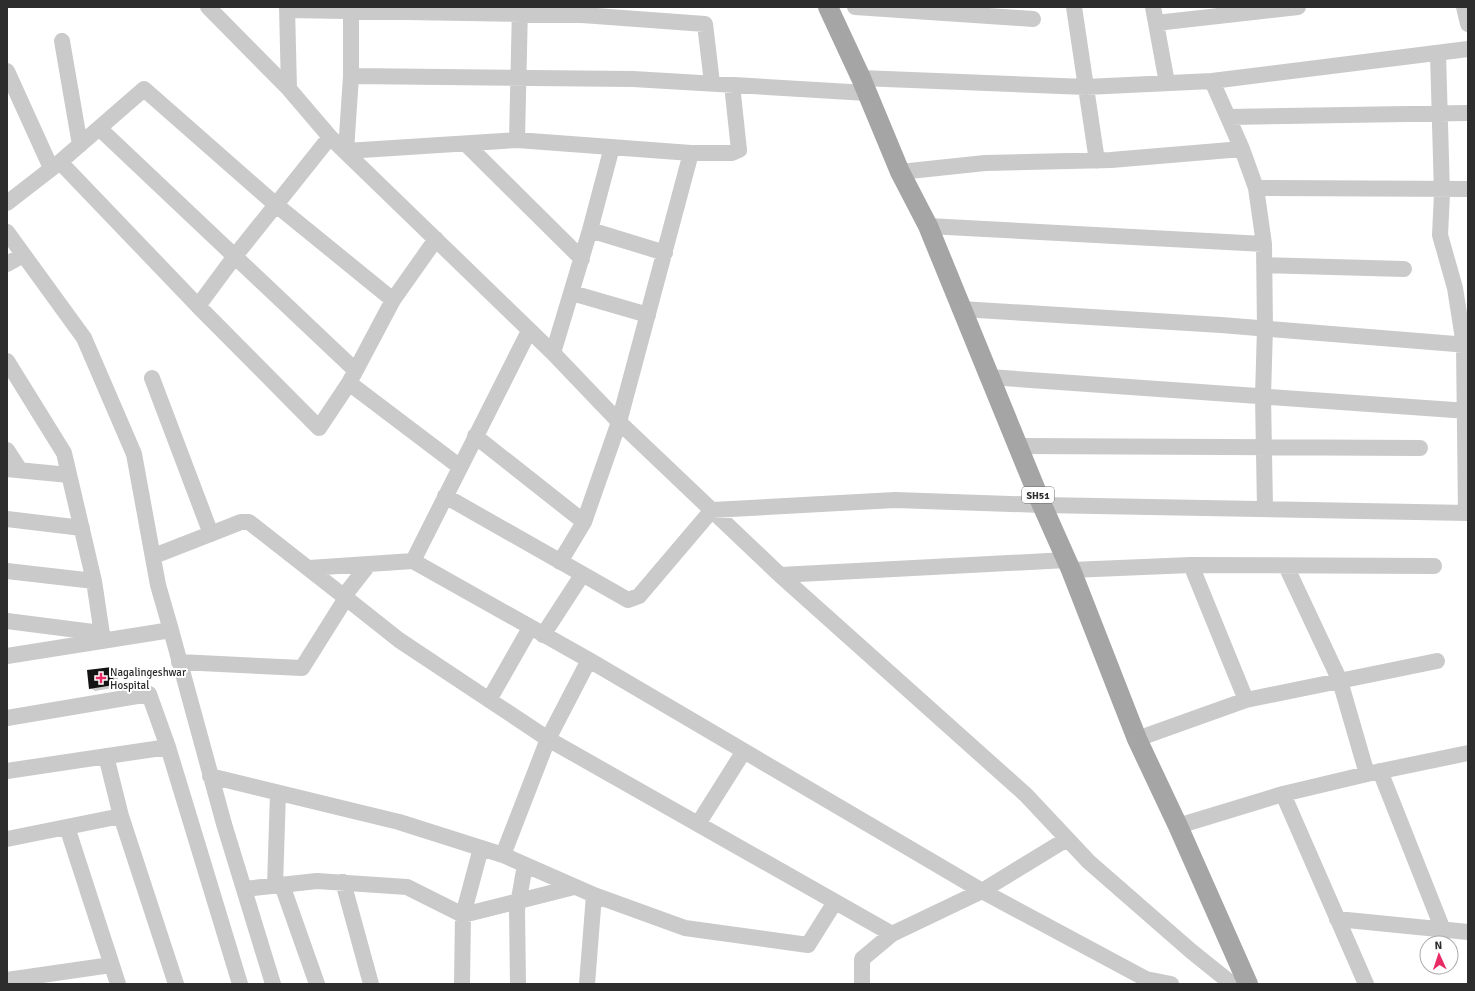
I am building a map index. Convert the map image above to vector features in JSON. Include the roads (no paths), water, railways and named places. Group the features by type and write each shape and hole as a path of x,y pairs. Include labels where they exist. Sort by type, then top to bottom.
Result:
{"main road":[{"name":"SH51","path":"828,7 864,85 900,172 928,226 1042,505 1069,565 1137,739 1178,826 1248,984"}],"street":[{"path":"208,7 224,14 330,137 553,353 618,422 780,575 1026,795 1089,862 1152,918 1232,984"},
{"path":"855,7 1033,19"},
{"path":"1074,7 1097,161"},
{"path":"1153,7 1168,83"},
{"path":"1156,23 1298,7"},
{"path":"1464,7 1468,24"},
{"path":"289,89 287,9 582,11 705,24 712,83"},
{"path":"346,152 351,76 347,10"},
{"path":"517,140 517,78 520,10"},
{"path":"62,40 80,145"},
{"path":"351,76 633,79 732,84 1086,87 1212,81 1468,49"},
{"path":"445,496 582,575 624,598 631,600 636,598 712,510 895,500 1042,505 1467,513 1466,345 1455,288 1440,236 1442,188 1438,53"},
{"path":"7,71 56,165 319,428 352,377 393,300 436,239"},
{"path":"1212,81 1242,149 1256,188 1264,244 1265,328 1263,396 1265,508"},
{"path":"346,152 517,140 691,153 732,153 739,150 732,84"},
{"path":"7,203 56,165 144,89 275,204 393,300"},
{"path":"1228,117 1468,113"},
{"path":"99,128 235,256 352,377 460,467"},
{"path":"198,306 275,204 330,137"},
{"path":"466,144 582,259"},
{"path":"553,353 582,259 612,147"},
{"path":"900,172 985,163 1097,161 1242,149"},
{"path":"560,562 584,522 618,422 691,153"},
{"path":"1256,188 1468,189"},
{"path":"928,226 1264,244"},
{"path":"590,230 665,253"},
{"path":"7,232 84,338 134,454 154,556 158,585 210,776 273,984"},
{"path":"7,264 23,255"},
{"path":"1265,265 1404,269"},
{"path":"572,293 648,315"},
{"path":"961,309 1265,328 1466,345"},
{"path":"413,561 529,331"},
{"path":"7,362 64,453 94,581 102,637"},
{"path":"989,377 1466,411"},
{"path":"152,378 211,534"},
{"path":"475,436 584,522"},
{"path":"1018,446 1420,448"},
{"path":"7,450 13,470 69,475"},
{"path":"7,519 82,528"},
{"path":"154,556 241,522 252,523 399,640 548,739 892,934"},
{"path":"309,568 413,561 589,660 982,891 1146,979 1171,984"},
{"path":"179,662 302,668 345,597 369,564"},
{"path":"780,575 1069,565 1434,566"},
{"path":"1191,565 1246,700"},
{"path":"1286,566 1340,682 1374,772 1443,930"},
{"path":"7,571 94,581"},
{"path":"489,700 537,631 582,575"},
{"path":"7,621 102,637"},
{"path":"7,656 102,637 171,630"},
{"path":"503,855 548,739 589,660"},
{"path":"1137,739 1246,700 1437,661"},
{"path":"7,718 149,694 168,747 240,984"},
{"path":"7,771 168,747"},
{"path":"698,824 744,751"},
{"path":"1178,826 1283,794 1374,772 1468,753"},
{"path":"106,756 121,816 176,984"},
{"path":"210,776 399,822 503,855 594,895 685,928 808,946 835,902"},
{"path":"278,793 278,885 316,984"},
{"path":"1283,794 1366,984"},
{"path":"7,839 121,816"},
{"path":"67,827 118,984"},
{"path":"862,984 862,959 892,934 982,891 1067,839"},
{"path":"462,984 463,915 481,848"},
{"path":"518,984 516,918 525,865"},
{"path":"244,889 317,880 407,887 463,915 574,886"},
{"path":"343,882 371,984"},
{"path":"587,984 594,895"},
{"path":"1337,919 1468,932"},
{"path":"7,980 111,965"}],"place":[{"name":"Nagalingeshwar Hospital","path":"101,678"}]}
